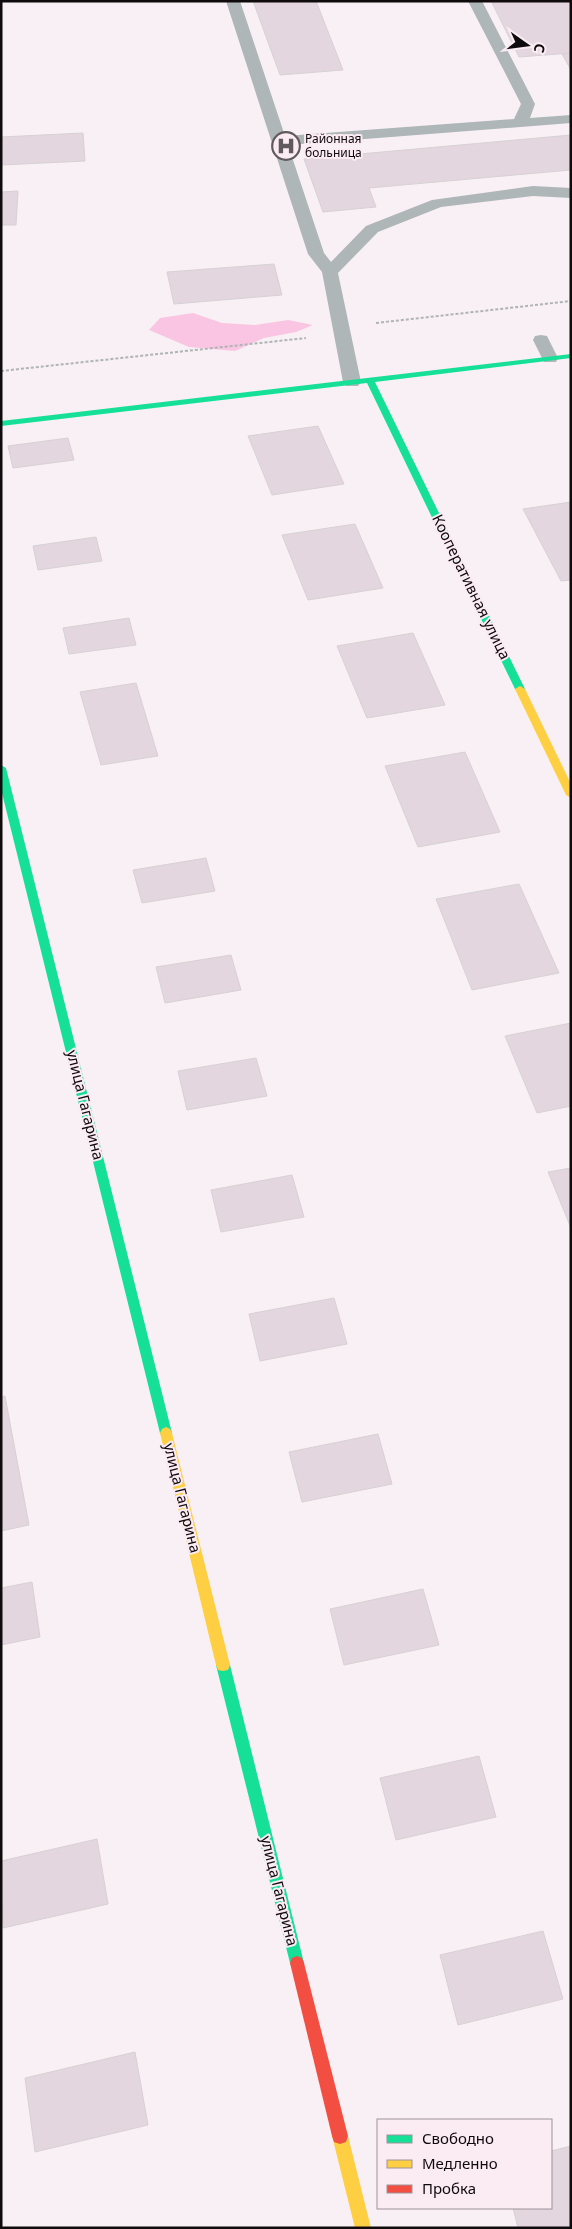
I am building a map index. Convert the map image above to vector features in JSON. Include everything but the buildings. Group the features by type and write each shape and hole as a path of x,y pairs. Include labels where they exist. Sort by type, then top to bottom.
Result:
{"street":[{"path":"1,424 571,356"},
{"name":"Кооперативная улица","path":"370,380 571,795"},
{"name":"улица Гагарина","path":"1,768 363,2228"}],"lane":[{"path":"233,1 316,254 330,272 352,382"},
{"path":"475,1 528,104 520,123"},
{"path":"278,141 571,119"},
{"path":"330,272 372,229 438,203 533,191 571,193"},
{"path":"541,340 550,358"}],"path":[{"path":"1,372 343,334 372,324 571,301"}],"shaded area":[{"path":"193,313 222,323 255,325 288,320 313,325 296,332 264,338 235,351 189,347 149,330 160,318"}],"traffic: fast":[{"path":"1,424 571,356"},
{"path":"370,380 520,689"},
{"path":"1,768 166,1433"},
{"path":"223,1665 297,1963"}],"traffic: slow":[{"path":"520,689 571,795"},
{"path":"166,1433 223,1665"},
{"path":"340,2136 363,2228"}],"traffic: jam":[{"path":"297,1963 340,2136"}],"place":[{"name":"Районная больница","path":"286,146"}]}
